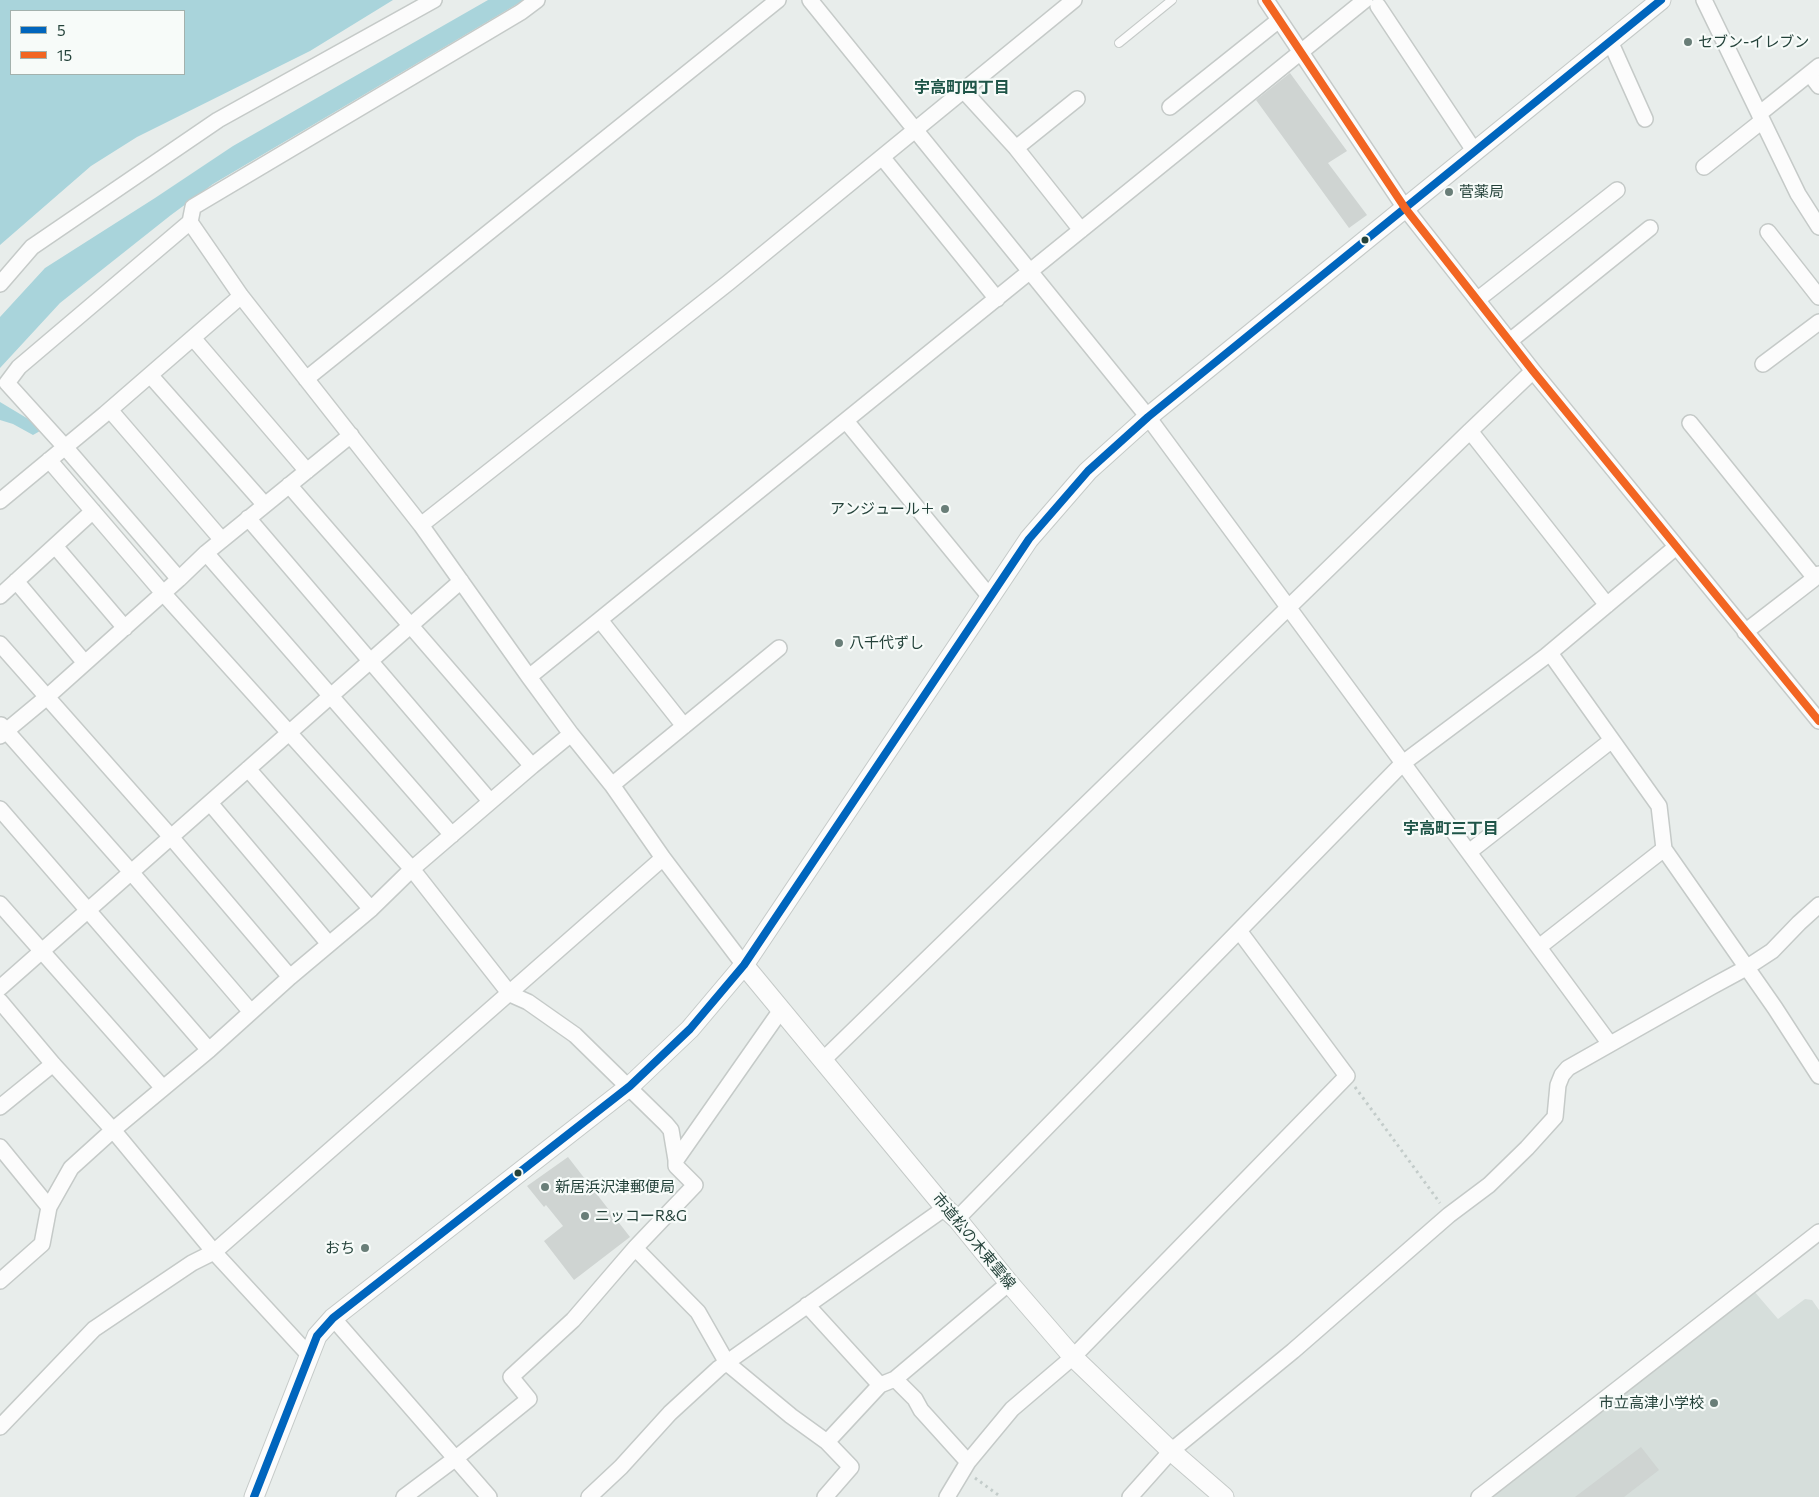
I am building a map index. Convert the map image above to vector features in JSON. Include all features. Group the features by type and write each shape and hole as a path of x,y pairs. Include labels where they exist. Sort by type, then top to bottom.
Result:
{"street":[{"path":"0,284 32,247 218,120 434,0"},
{"path":"179,579 7,383 19,367 190,222 193,207 522,12 538,0"},
{"path":"306,379 778,0"},
{"path":"810,0 1148,417 1610,1044"},
{"path":"421,525 713,294 1074,0"},
{"path":"1266,0 1404,208 1676,547 1819,721"},
{"path":"254,1497 317,1336 333,1318 630,1086 690,1028 744,965 1029,540 1088,471 1148,417 1661,0"},
{"path":"1704,0 1798,194 1815,210 1819,227"},
{"path":"529,677 1301,52 1372,3 1475,152"},
{"path":"1170,107 1279,20"},
{"path":"1610,41 1645,119"},
{"path":"1704,167 1814,70 1819,86"},
{"path":"962,90 1016,148 1081,230"},
{"path":"1016,148 1077,99"},
{"path":"882,157 997,299"},
{"path":"1477,300 1617,190"},
{"path":"190,222 241,296 421,525 529,677 612,785 663,858 744,965"},
{"path":"1511,340 1650,228"},
{"path":"1768,232 1819,297"},
{"path":"0,502 110,410 241,296"},
{"path":"1764,364 1819,322"},
{"path":"193,338 307,471"},
{"path":"823,1060 1533,370"},
{"path":"150,375 265,505"},
{"path":"110,410 222,540"},
{"path":"846,421 990,598"},
{"path":"1690,423 1817,576 1745,632"},
{"path":"1470,431 1607,605"},
{"path":"251,1012 131,872 2,731 47,698 206,553 351,435"},
{"path":"49,460 163,593 412,869 510,994 528,1002 575,1035 630,1086 671,1130 676,1166 695,1185 635,1248 573,1320 511,1377 529,1399 404,1497"},
{"path":"289,485 532,766"},
{"path":"0,596 92,511"},
{"path":"248,518 490,801"},
{"path":"55,546 125,628"},
{"path":"589,1497 621,1467 670,1412 719,1368 807,1305 951,1213 1240,932 1403,763 1550,653 1676,547"},
{"path":"206,553 452,834"},
{"path":"16,581 85,663"},
{"path":"0,988 462,581"},
{"path":"600,620 684,726"},
{"path":"0,644 171,837 290,977"},
{"path":"612,785 779,648"},
{"path":"1550,653 1658,806 1664,849 1775,1008 1819,1076"},
{"path":"0,1281 42,1244 49,1207 71,1168 371,909 412,869 490,801 571,734"},
{"path":"1469,852 1612,740"},
{"path":"248,769 371,909"},
{"path":"210,803 329,944"},
{"path":"0,808 209,1050"},
{"path":"1539,947 1664,849"},
{"path":"0,1427 94,1329 192,1263 214,1252 663,858"},
{"path":"0,904 163,1088"},
{"path":"1130,1497 1171,1451 1293,1350 1449,1215 1489,1185 1555,1117 1558,1085 1562,1075 1568,1068 1746,968 1772,951 1819,905"},
{"path":"947,1497 966,1466 1012,1409 1073,1357 1347,1076 1240,932"},
{"name":"市道松の木東雲線","path":"744,965 1009,1284 1073,1357 1171,1451 1224,1497"},
{"path":"0,1001 53,1064 113,1130 214,1252 309,1355"},
{"path":"676,1160 781,1010"},
{"path":"0,1107 53,1064"},
{"path":"0,1147 49,1207"},
{"path":"1479,1497 1819,1232"},
{"path":"635,1248 698,1312 727,1363 791,1416 827,1442 851,1467 825,1497"},
{"path":"827,1442 888,1382 1009,1284"},
{"path":"807,1305 888,1382 915,1399 921,1410 966,1466"},
{"path":"333,1318 490,1497"}],"lane":[{"path":"1119,43 1172,0"}],"path":[{"path":"1347,1076 1449,1215"},
{"path":"966,1466 1001,1497"}],"shaded area":[{"name":"市立高津小学校","path":"1753,1290 1778,1319 1805,1299 1812,1300 1819,1310 1819,1497 1492,1497 1503,1489 1503,1486"}],"water":[{"path":"0,0 393,0 310,51 137,137 91,166 0,245"},
{"path":"488,0 524,0 213,184 60,303 0,368 0,317 45,268 233,146"},
{"path":"0,402 30,420 40,431 33,435 13,424 0,420"}],"building":[{"path":"1290,73 1347,151 1328,163 1367,215 1349,228 1256,100"},
{"name":"ニッコーR&G","path":"568,1157 630,1237 574,1280 544,1241 563,1226 527,1186"},
{"path":"1641,1447 1659,1470 1624,1497 1575,1497"}],"transit line":[{"name":"15","path":"1266,0 1405,208 1533,371 1819,721"},
{"name":"5","path":"254,1497 317,1336 333,1318 630,1086 690,1029 744,965 1029,539 1088,471 1148,417 1661,0"}],"place":[{"name":"セブン-イレブン","path":"1688,42"},
{"name":"菅薬局","path":"1449,192"},
{"name":"アンジュール＋","path":"945,509"},
{"name":"八千代ずし","path":"839,643"},
{"name":"新居浜沢津郵便局","path":"545,1187"},
{"name":"ニッコーR&G","path":"585,1216"},
{"name":"おち","path":"365,1248"},
{"name":"市立高津小学校","path":"1714,1403"}],"district":[{"name":"宇高町四丁目","path":"962,88"},
{"name":"宇高町三丁目","path":"1451,829"}]}
